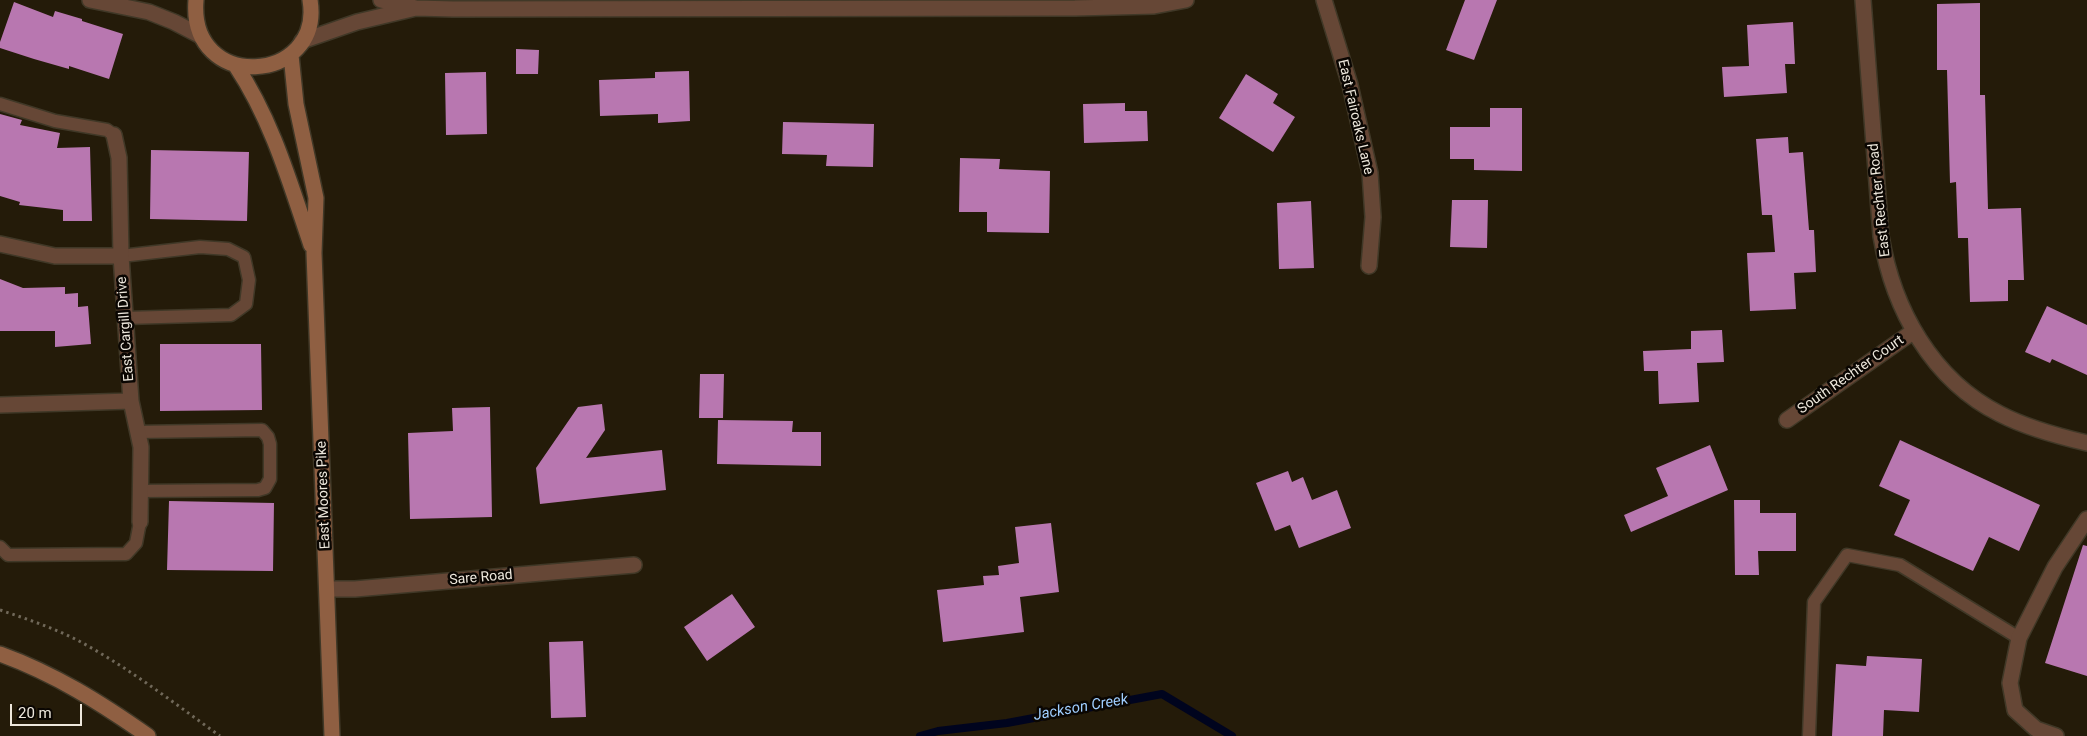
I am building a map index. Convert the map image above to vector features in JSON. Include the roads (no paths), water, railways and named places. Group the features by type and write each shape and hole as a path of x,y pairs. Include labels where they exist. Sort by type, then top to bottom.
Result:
{"main road":[{"path":"196,0 195,17 201,36 216,55 236,66 253,68 269,66 291,55 302,41 310,22 310,0"},
{"name":"East Moores Pike","path":"291,55 296,104 316,198 314,253 332,736"},
{"name":"East Moores Pike","path":"236,66 264,112 314,253"},
{"path":"0,654 30,665 97,701 148,736"}],"street":[{"path":"90,0 149,12 201,36"},
{"path":"381,0 416,8 454,9 913,4 1075,8 1154,6 1186,0"},
{"name":"East Fairoaks Lane","path":"1324,0 1350,85 1370,173 1372,217 1368,266"},
{"name":"East Rechter Road","path":"1863,0 1882,244 1894,291 1914,330 1934,360 1970,395 1999,414 2030,428 2087,443"},
{"path":"302,41 358,22 416,8"},
{"name":"East Cargill Drive","path":"114,135 119,158 121,256 131,401 140,447 140,522"},
{"path":"0,244 55,256 121,256"},
{"name":"South Rechter Court","path":"1788,420 1914,330"},
{"path":"0,405 131,401"},
{"path":"2056,736 2036,729 2015,710 2010,683 2019,638 2055,567 2087,519"},
{"name":"Sare Road","path":"328,589 355,589 634,566"}],"lane":[{"path":"0,104 54,121 107,130 114,135"},
{"path":"121,256 200,247 228,249 244,257 249,280 246,304 231,315 125,318"},
{"path":"137,432 262,430 268,437 270,444 270,479 265,488 258,490 140,491"},
{"path":"0,547 8,555 126,554 136,543 140,522"},
{"path":"1809,736 1814,602 1846,555 1900,565 2019,638"}],"waterway":[{"name":"Jackson Creek","path":"920,736 938,731 1007,723 1162,694 1232,736"}]}
